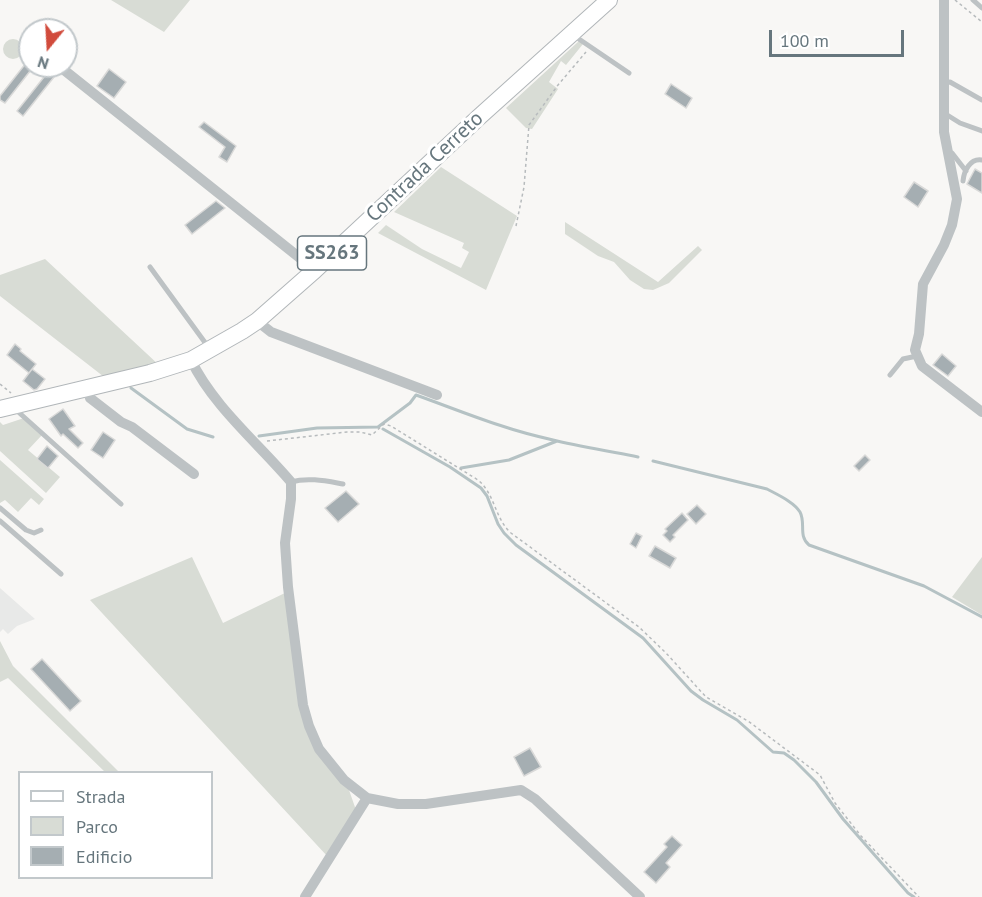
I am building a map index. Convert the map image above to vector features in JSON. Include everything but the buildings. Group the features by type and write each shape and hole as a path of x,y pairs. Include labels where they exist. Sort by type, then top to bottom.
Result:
{"main road":[{"name":"Contrada Cerreto","path":"7,406 150,373 191,360 257,321 609,0"}],"street":[{"path":"944,0 944,113 947,152 957,199 952,225 923,284 919,334 915,350 922,366 982,412"},
{"path":"74,78 315,270"},
{"path":"257,321 271,332 436,395"},
{"path":"191,360 200,379 291,482 285,543 288,587 303,705 319,749 344,780 367,798 398,804 426,804 521,790 535,799 640,897"},
{"path":"87,388 90,398 194,474"},
{"path":"305,897 367,798"}],"lane":[{"path":"973,0 982,8"},
{"path":"571,34 629,73"},
{"path":"944,83 950,82 982,100"},
{"path":"944,113 960,123 982,131"},
{"path":"947,152 952,153 966,171"},
{"path":"963,181 966,171 974,161 982,160"},
{"path":"150,267 210,349"},
{"path":"890,375 903,359 917,356"},
{"path":"7,406 121,504"},
{"path":"291,482 321,480 343,484"},
{"path":"0,508 26,530 34,533 41,530"},
{"path":"0,521 61,574"}],"path":[{"path":"955,0 982,22"},
{"path":"516,226 524,187 529,125 553,91 590,47"},
{"path":"260,446 270,439 360,432 372,435 384,424 391,426 478,480 486,487 502,525 511,533 639,627 706,696 748,721 820,775 835,803 861,836 919,897"}],"shaded area":[{"path":"0,588 35,619 17,626 8,634 3,629 0,632"}],"green space":[{"path":"111,0 190,0 164,32"},
{"path":"9,40 17,40 18,57 9,58 4,53 4,45"},
{"path":"579,41 583,44 566,65 561,61 549,82 558,89 532,129 526,128 506,108"},
{"path":"441,167 517,216 486,290 378,233 386,225 422,249 461,268 469,252 462,248 464,243 394,212"},
{"path":"565,222 658,282 698,246 702,250 669,283 653,290 644,289 630,280 614,262 598,256 565,234"},
{"path":"45,259 160,366 108,380 0,296 0,275"},
{"path":"24,418 42,435 28,450 60,477 46,493 0,451 0,422 3,425"},
{"path":"0,460 44,499 39,505 31,498 18,512 5,500 0,503"},
{"path":"192,557 223,623 287,592 305,723 349,790 356,810 328,857 90,600"},
{"path":"982,557 982,615 952,597"},
{"path":"0,641 13,666 118,771 104,771 8,678 0,682"}],"waterway":[{"path":"131,388 187,429 213,437"},
{"path":"259,436 317,428 378,427 410,403 416,395 533,435 638,457"},
{"path":"383,429 450,467 481,488 487,496 498,524 516,545 643,638 691,691 737,720 773,752 784,753 794,760 816,782 843,819 914,897"},
{"path":"461,468 509,460 557,441"},
{"path":"653,461 767,489 797,508 802,516 804,538 809,545 924,586 982,617"}]}
